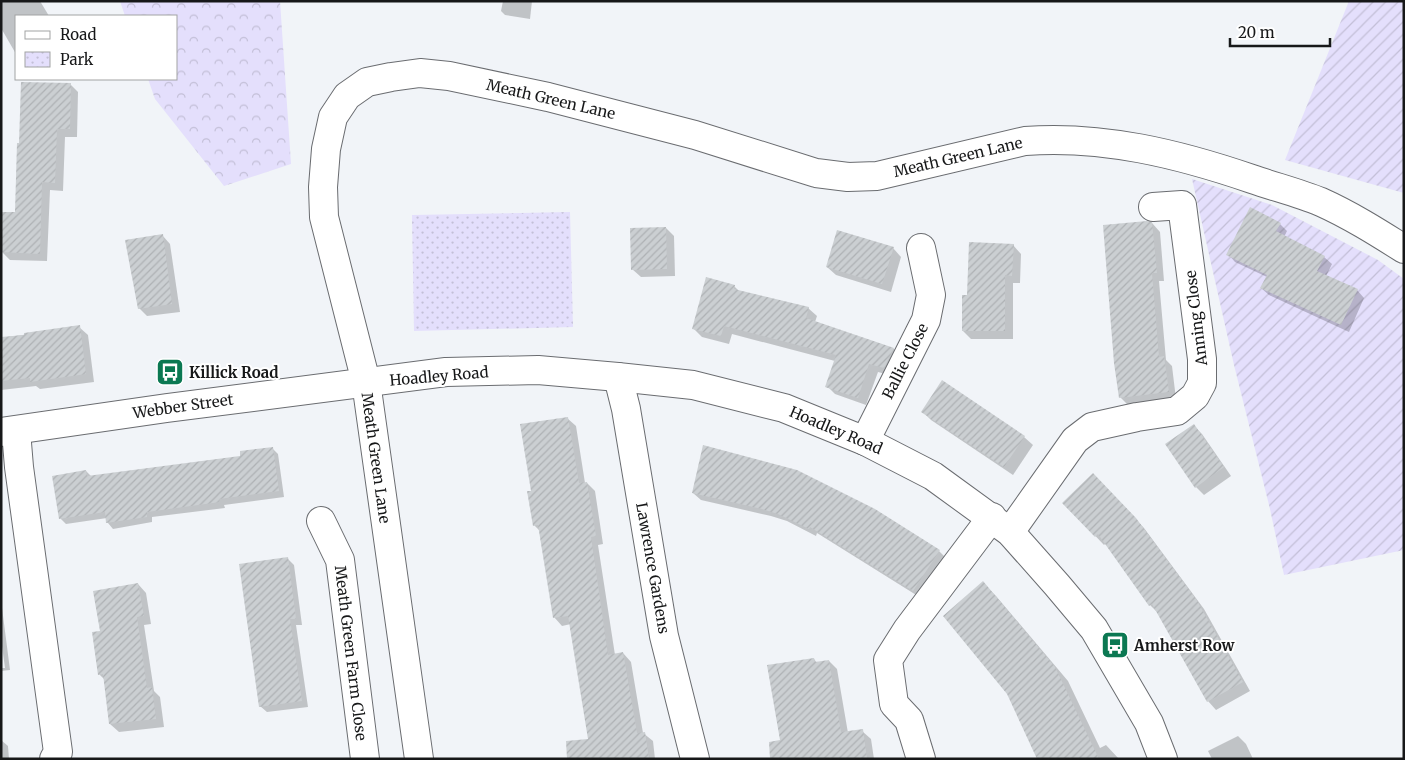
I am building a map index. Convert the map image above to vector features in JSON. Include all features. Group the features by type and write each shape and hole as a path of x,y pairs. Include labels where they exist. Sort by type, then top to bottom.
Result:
{"street":[{"name":"Meath Green Lane","path":"419,759 366,382 324,217 322,187 326,149 333,117 347,96 367,82 420,73 449,76 548,96 695,135 816,173 848,177 877,176 1024,140 1085,140 1139,148 1210,164 1320,202 1356,220 1404,249"},
{"name":"Anning Close","path":"1001,524 1075,440 1092,427 1177,411 1194,396 1202,383 1202,359 1182,204 1153,207"},
{"name":"Ballie Close","path":"865,440 926,320 931,295 921,248"},
{"name":"Hoadley Road","path":"366,382 446,372 529,370 618,376 693,385 784,408 865,440 933,476 1001,524 1094,629 1149,723 1164,759"},
{"name":"Lawrence Gardens","path":"618,376 626,409 664,636 695,759"},
{"name":"Webber Street","path":"9,431 366,382"},
{"path":"9,431 19,467 58,752 54,759"},
{"name":"Meath Green Farm Close","path":"321,521 340,560 365,759"},
{"path":"920,759 909,720 894,704 888,660 907,630 1001,524"}],"green space":[{"path":"120,1 280,1 291,164 224,186 155,99 148,80 178,80 178,15 125,15"},
{"path":"1349,1 1404,1 1404,193 1285,160"},
{"path":"1192,179 1272,205 1378,260 1404,279 1404,550 1284,575"},
{"path":"570,212 573,327 414,331 412,215"}],"building":[{"path":"21,82 71,83 70,129 57,129 55,183 42,182 40,254 1,252 2,212 15,212"},
{"path":"1250,207 1281,223 1276,231 1325,256 1317,271 1358,289 1341,325 1260,288 1267,275 1226,255"},
{"path":"1152,222 1157,273 1152,273 1159,357 1164,356 1169,392 1119,398 1114,363 1103,225"},
{"path":"666,227 667,269 631,270 630,228"},
{"path":"837,230 894,247 882,284 826,267"},
{"path":"163,234 172,304 138,309 125,240"},
{"path":"969,242 1014,244 1012,276 1005,275 1005,331 962,331 962,295 967,295"},
{"path":"706,277 735,285 734,289 809,307 806,318 894,348 884,368 869,364 858,398 825,387 836,355 724,326 721,336 692,329"},
{"path":"80,325 86,374 30,382 30,378 1,381 1,337"},
{"path":"942,380 1025,436 1004,467 921,412"},
{"path":"568,417 579,483 587,482 596,536 591,537 608,655 623,652 637,733 645,732 649,759 567,759 566,741 588,739 568,616 553,618 538,525 533,526 527,491 531,491 520,424"},
{"path":"1194,424 1224,467 1195,488 1165,444"},
{"path":"703,445 797,470 875,509 940,550 913,591 810,527 809,529 778,514 762,509 692,493"},
{"path":"273,447 279,491 219,499 220,502 147,512 147,517 106,523 105,512 59,519 52,476 86,470 87,476 240,456 240,451"},
{"path":"1093,473 1136,518 1196,599 1243,682 1207,702 1152,604 1149,606 1098,534 1095,537 1062,503"},
{"path":"288,557 296,619 290,619 302,701 259,707 239,564"},
{"path":"983,581 1055,667 1099,759 1037,759 1007,694 943,616"},
{"path":"138,583 144,616 137,617 147,688 152,687 156,719 109,724 103,674 98,675 92,632 100,631 93,591"},
{"path":"814,658 815,662 829,660 841,732 863,729 867,759 770,759 769,742 780,740 767,665"}],"place":[{"name":"Killick Road","path":"170,372"},
{"name":"Amherst Row","path":"1115,645"}]}
